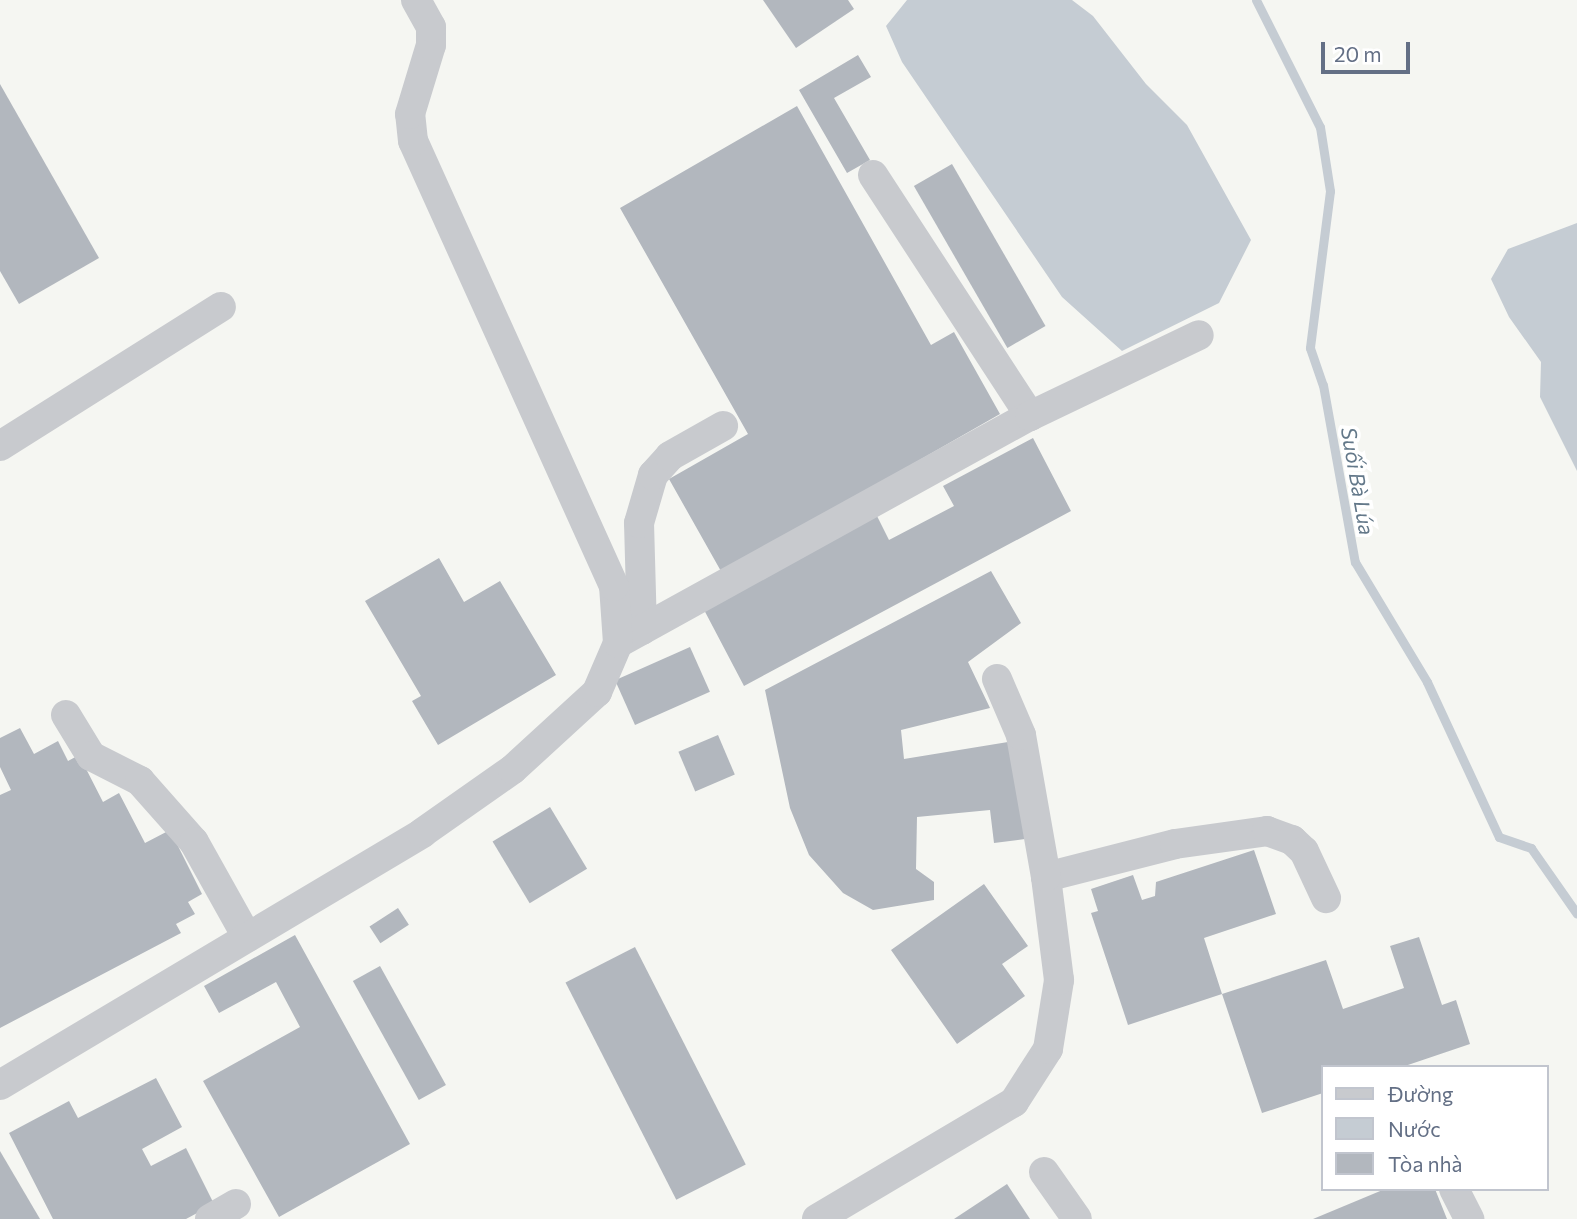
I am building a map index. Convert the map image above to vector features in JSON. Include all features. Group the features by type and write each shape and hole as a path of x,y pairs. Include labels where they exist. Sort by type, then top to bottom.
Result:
{"street":[{"path":"416,0 431,27 431,45 410,114 413,141 614,586 630,636"},
{"path":"873,175 1030,416"},
{"path":"0,446 221,307"},
{"path":"630,636 1030,416 1199,335"},
{"path":"0,1084 422,833 513,769 597,692 630,636 639,523 653,475 670,456 723,426"},
{"path":"817,1219 1014,1102 1048,1049 1059,980 1046,877 1021,736 997,679"},
{"path":"66,715 91,756 139,781 194,842 247,937"},
{"path":"1046,877 1175,844 1267,831 1292,839 1304,851 1326,898"},
{"path":"1044,1171 1077,1219"},
{"path":"1455,1191 1469,1219"}],"water":[{"path":"907,0 1072,0 1093,16 1146,84 1187,125 1251,240 1219,303 1122,351 1062,297 902,62 886,26"},
{"path":"1577,223 1577,471 1540,397 1541,362 1509,317 1491,279 1508,249"}],"building":[{"path":"763,0 848,0 854,9 796,48"},
{"path":"858,55 871,77 834,98 870,160 847,173 799,90"},
{"path":"0,84 99,258 19,304 0,271"},
{"path":"797,106 931,345 954,332 1000,414 722,573 669,479 748,434 620,208"},
{"path":"952,164 1046,326 1007,348 914,186"},
{"path":"1033,438 1071,511 744,686 702,606 875,512 889,540 954,506 943,486"},
{"path":"439,558 464,602 500,581 556,675 438,745 412,701 421,696 365,601"},
{"path":"991,571 1021,623 968,662 990,708 901,730 904,759 1008,742 1025,839 994,843 990,810 917,817 916,869 934,882 934,900 873,910 843,893 809,855 790,808 765,690"},
{"path":"690,647 710,692 635,725 615,680"},
{"path":"20,728 34,754 58,741 68,761 79,755 103,802 119,793 145,843 170,830 202,894 188,902 195,914 176,924 181,933 0,1028 0,795 11,790 0,767 0,738"},
{"path":"718,735 735,775 695,791 678,752"},
{"path":"550,807 587,869 530,903 493,842"},
{"path":"1254,850 1276,914 1204,938 1222,994 1128,1025 1091,913 1098,911 1091,889 1133,875 1142,900 1155,896 1156,882"},
{"path":"984,884 1028,946 1002,964 1025,996 957,1044 891,950"},
{"path":"398,908 409,925 380,943 369,927"},
{"path":"295,935 410,1144 279,1217 203,1081 300,1027 276,982 219,1013 204,986"},
{"path":"1419,937 1442,1005 1456,1000 1470,1044 1408,1065 1322,1065 1322,1093 1262,1113 1222,994 1326,960 1343,1009 1404,988 1390,946"},
{"path":"635,947 746,1164 676,1200 566,982"},
{"path":"380,966 446,1085 419,1100 353,981"},
{"path":"156,1078 182,1127 142,1149 151,1166 186,1148 214,1204 186,1219 53,1219 9,1133 69,1101 78,1118"},
{"path":"0,1151 40,1219 0,1219"},
{"path":"1007,1184 1030,1219 954,1219"},
{"path":"1380,1191 1436,1191 1447,1219 1313,1219"}],"waterway":[{"name":"Suối Bà Lúa","path":"1256,0 1320,127 1330,191 1310,348 1323,385 1355,562 1427,682 1499,837 1531,848 1577,914"}]}
